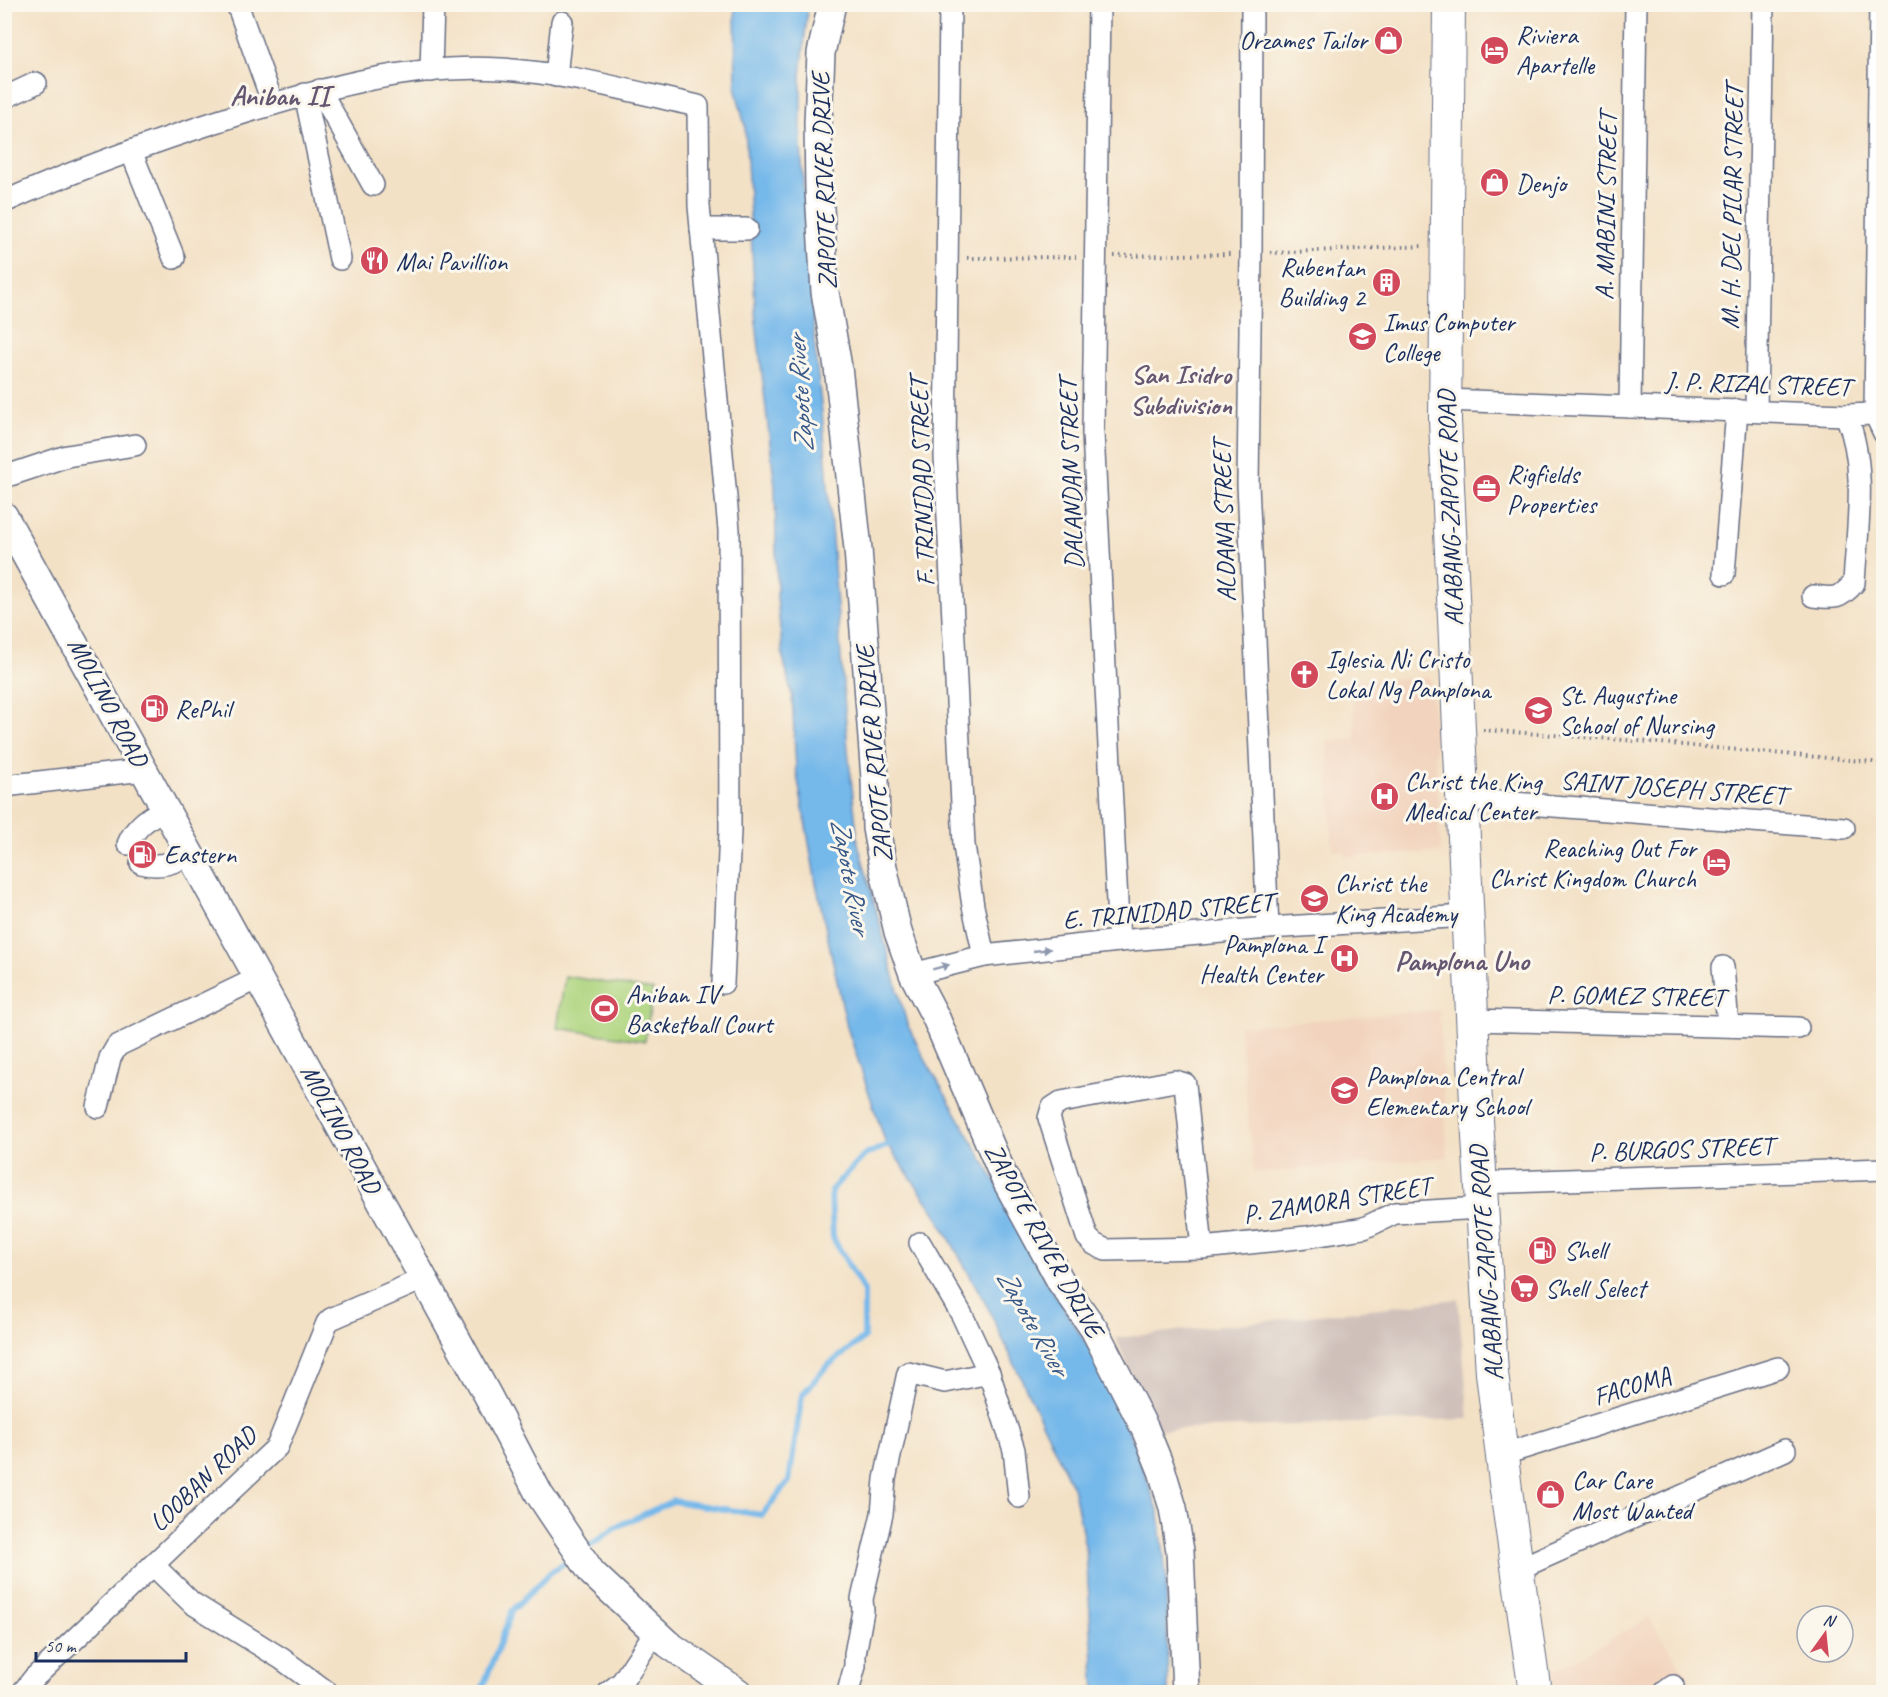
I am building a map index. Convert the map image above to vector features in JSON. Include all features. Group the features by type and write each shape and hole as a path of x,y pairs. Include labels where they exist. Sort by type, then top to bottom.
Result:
{"highway":[{"name":"ALABANG-ZAPOTE ROAD","path":"1449,4 1445,432 1480,1196 1492,1373 1534,1692"}],"main road":[{"name":"ZAPOTE RIVER DRIVE","path":"832,4 821,53 818,123 819,191 825,292 838,366 858,549 875,779 876,828 883,867 898,932 913,974 936,1018 1003,1175 1061,1282 1094,1329 1145,1429 1162,1471 1173,1508 1180,1551 1186,1692"},
{"name":"MOLINO ROAD","path":"4,516 539,1494 592,1573 668,1644 738,1692"}],"street":[{"path":"237,4 273,104"},
{"path":"431,71 433,4"},
{"name":"F. TRINIDAD STREET","path":"950,4 945,456 964,845 973,906 984,956"},
{"name":"DALANDAN STREET","path":"1099,4 1093,433 1119,941"},
{"name":"ALDANA STREET","path":"1252,4 1248,484 1268,928"},
{"name":"A. MABINI STREET","path":"1630,407 1635,4"},
{"name":"M. H. DEL PILAR STREET","path":"1724,574 1746,411 1763,4"},
{"name":"J. P. RIZAL STREET","path":"1445,400 1846,415 1879,424 1882,77 1880,4"},
{"path":"556,76 562,22"},
{"path":"4,202 85,167 131,151 273,104 376,77 431,71 501,69 556,76 698,106 701,229 729,530 730,831 723,982"},
{"path":"4,98 36,83"},
{"path":"313,92 373,185"},
{"path":"313,92 340,259"},
{"path":"131,151 174,258"},
{"path":"701,229 747,229"},
{"path":"1813,596 1828,598 1843,595 1854,583 1860,474 1853,431 1846,415"},
{"path":"4,477 67,456 135,445"},
{"path":"4,786 144,770"},
{"name":"SAINT JOSEPH STREET","path":"1461,799 1844,828"},
{"path":"128,844 143,823 165,808"},
{"path":"141,863 164,866 190,855"},
{"name":"E. TRINIDAD STREET","path":"913,974 984,956 1119,941 1268,928 1467,916"},
{"path":"1723,967 1728,1025"},
{"path":"98,1107 110,1058 117,1046 258,978"},
{"name":"P. GOMEZ STREET","path":"1472,1020 1728,1025 1798,1029"},
{"name":"P. ZAMORA STREET","path":"1202,1248 1185,1084 1175,1081 1061,1102 1052,1108 1049,1118 1087,1237 1100,1248 1113,1251 1202,1248 1357,1230 1384,1216 1480,1196"},
{"name":"P. BURGOS STREET","path":"1480,1196 1884,1169"},
{"path":"920,1242 962,1315 989,1373 1014,1450 1019,1497"},
{"name":"LOOBAN ROAD","path":"23,1692 34,1678 277,1447 327,1323 331,1319 423,1279"},
{"name":"FACOMA","path":"1502,1452 1516,1450 1778,1368"},
{"path":"848,1692 855,1666 863,1611 862,1599 882,1514 885,1479 908,1373 945,1382 989,1373"},
{"path":"1518,1569 1785,1450"},
{"path":"153,1565 192,1603 282,1659 327,1692"},
{"path":"609,1692 622,1682 655,1632"}],"path":[{"path":"946,258 1251,254 1446,244"},
{"path":"1458,728 1884,763"}],"shaded area":[{"name":"Christ the King Medical Center","path":"1431,677 1441,852 1345,857 1345,851 1333,851 1327,741 1356,739 1352,681"},
{"name":"Pamplona Central Elementary School","path":"1439,1010 1448,1157 1254,1173 1239,1026"},
{"path":"1458,1299 1469,1419 1156,1430 1116,1338"},
{"path":"1649,1618 1698,1692 1556,1692 1552,1672"}],"green space":[{"name":"Aniban IV Basketball Court","path":"565,976 653,990 645,1041 557,1028"}],"water":[{"name":"Zapote River","path":"735,5 808,5 801,76 801,143 806,236 823,421 848,750 858,843 907,1024 1000,1189 1047,1282 1108,1378 1141,1462 1159,1514 1166,1575 1168,1692 1095,1692 1086,1551 1074,1490 988,1308 934,1211 885,1141 847,1027 816,883 796,769 792,696 783,657 777,598 775,487 756,322 745,126 736,91"}],"waterway":[{"path":"585,1549 616,1527 673,1501 762,1515 789,1481 802,1395 826,1367 864,1338 864,1291 833,1238 831,1190 865,1155 895,1142"},
{"path":"481,1692 512,1611 551,1572 574,1556"}],"place":[{"name":"Orzames Tailor","path":"1388,40"},
{"name":"Riviera Apartelle","path":"1495,50"},
{"name":"Denjo","path":"1495,183"},
{"name":"Mai Pavillion","path":"375,261"},
{"name":"Rubentan Building 2","path":"1386,282"},
{"name":"Imus Computer College","path":"1362,337"},
{"name":"Rigfields Properties","path":"1486,489"},
{"name":"Iglesia Ni Cristo Lokal Ng Pamplona","path":"1305,674"},
{"name":"RePhil","path":"154,709"},
{"name":"St. Augustine School of Nursing","path":"1538,710"},
{"name":"Christ the King Medical Center","path":"1384,796"},
{"name":"Eastern","path":"143,854"},
{"name":"Reaching Out For Christ Kingdom Church","path":"1717,863"},
{"name":"Christ the King Academy","path":"1314,898"},
{"name":"Pamplona I Health Center","path":"1344,959"},
{"name":"Aniban IV Basketball Court","path":"605,1009"},
{"name":"Pamplona Central Elementary School","path":"1345,1091"},
{"name":"Shell","path":"1543,1250"},
{"name":"Shell Select","path":"1524,1288"},
{"name":"Car Care Most Wanted","path":"1551,1495"}],"district":[{"name":"Aniban II","path":"280,95"},
{"name":"San Isidro Subdivision","path":"1181,390"},
{"name":"Pamplona Uno","path":"1462,960"}]}
